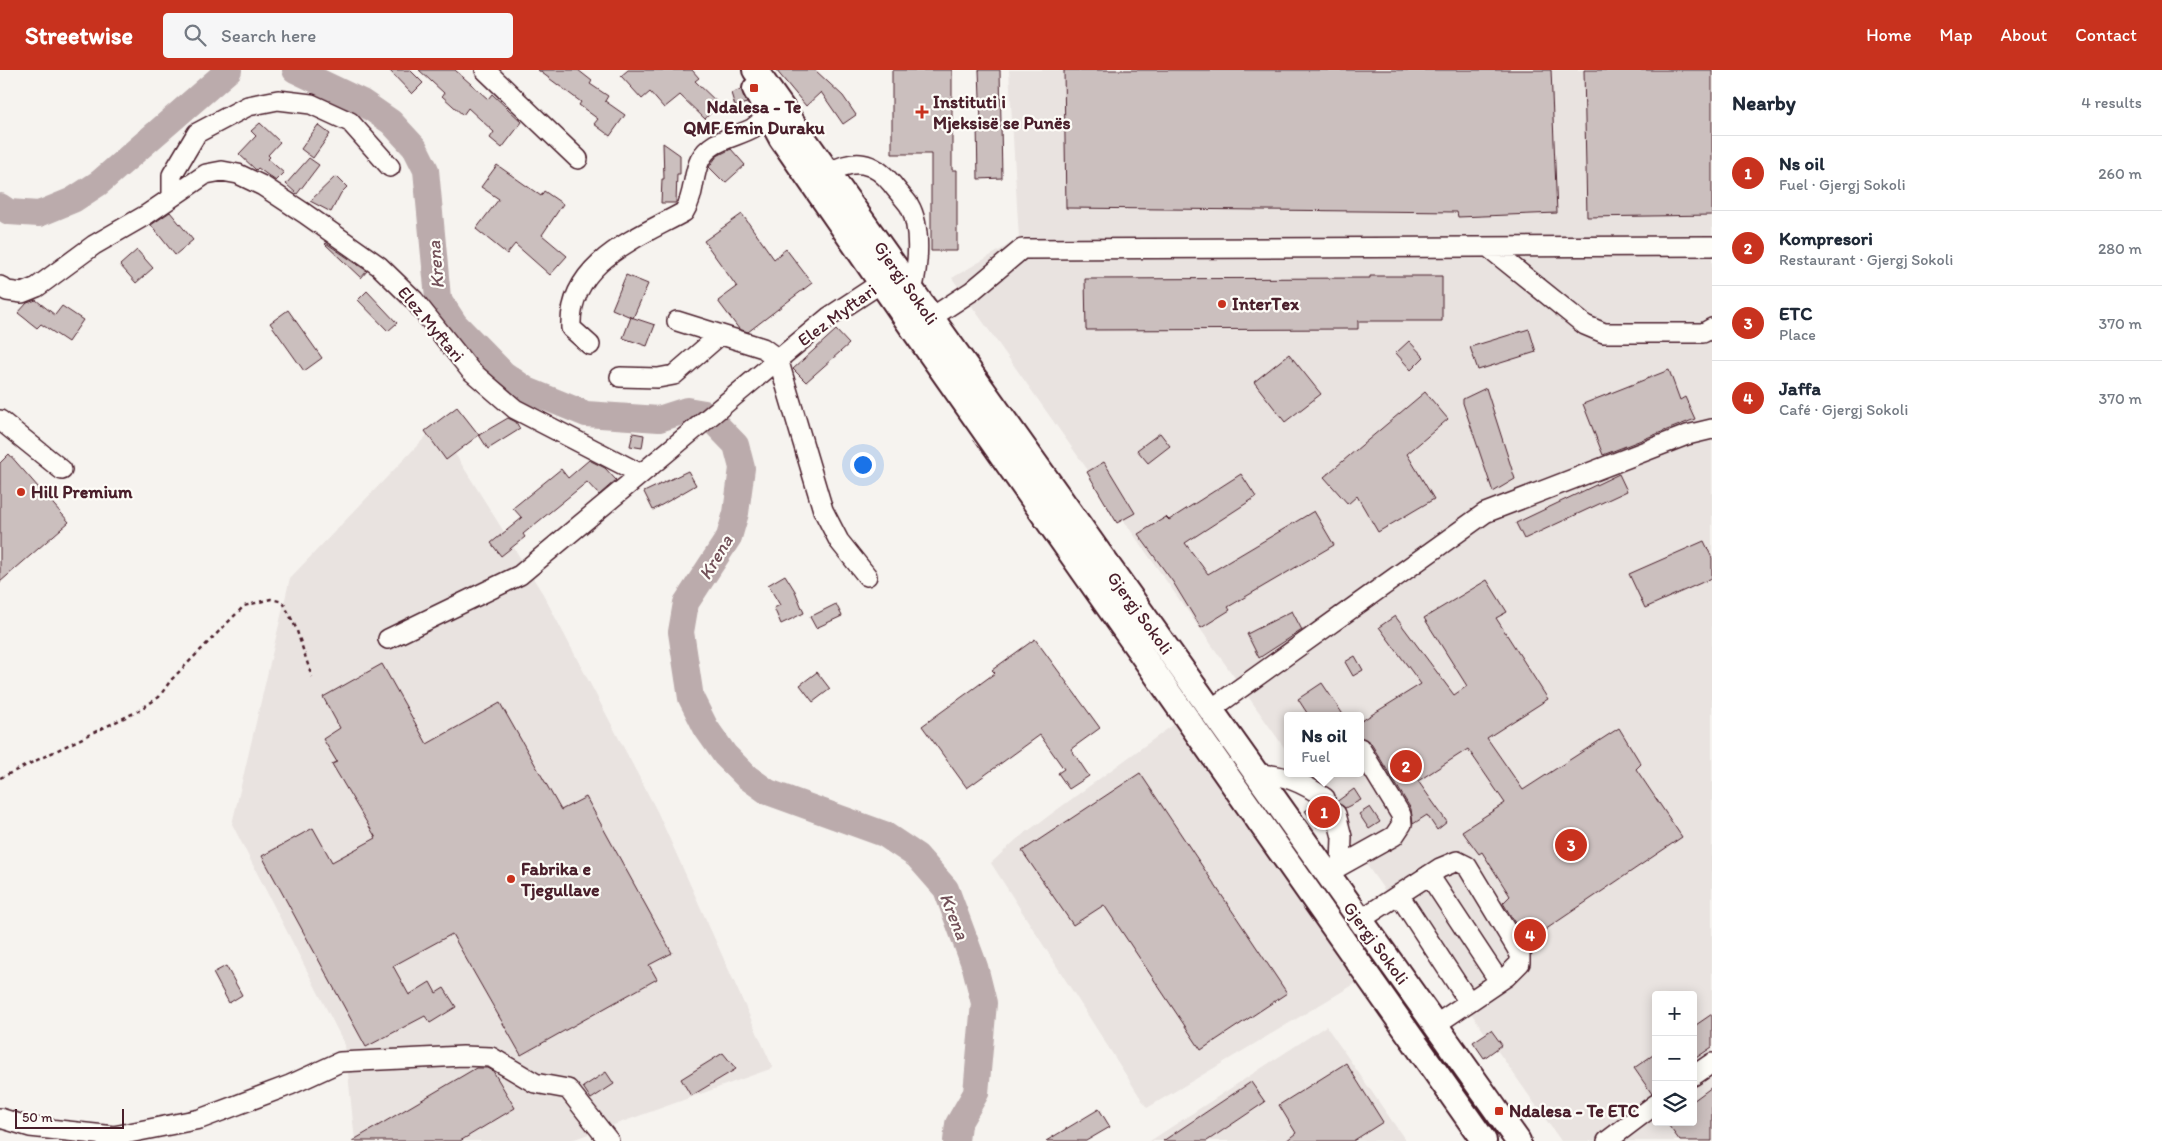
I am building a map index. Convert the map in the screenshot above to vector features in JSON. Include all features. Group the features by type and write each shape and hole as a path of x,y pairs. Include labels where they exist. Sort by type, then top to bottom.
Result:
{"main road":[{"name":"Gjergj Sokoli","path":"754,78 769,116 781,138 889,277 922,324 1484,1141"},
{"name":"Gjergj Sokoli","path":"754,78 828,173 889,277 912,291 922,324 1210,710 1255,774 1334,870 1360,920 1518,1141"}],"street":[{"path":"484,70 578,159"},
{"path":"172,197 172,174 197,132 248,106 278,100 311,104 350,122 390,166"},
{"path":"590,345 571,328 570,311 583,281 605,256 684,212 690,203 699,161 705,152 723,138 752,128 769,116"},
{"path":"828,173 840,166 867,164 881,171 910,206 916,230 918,268 912,291"},
{"name":"Elez Myftari","path":"2,294 22,293 37,287 94,245 146,216 206,174 222,171 238,174 263,186 379,266 414,300 470,370 515,409 640,473 829,317 889,277"},
{"path":"922,324 972,291 1022,249 1712,246"},
{"path":"1488,247 1586,325 1604,333 1703,333 1712,328"},
{"path":"677,322 763,348 778,359 823,510 839,541 867,576"},
{"path":"620,377 658,378 674,375 720,335"},
{"path":"0,420 62,470"},
{"path":"1210,710 1485,513 1687,435 1712,428"},
{"path":"388,639 520,575 640,473"},
{"path":"1334,870 1394,836 1402,824 1401,815 1364,755"},
{"path":"1255,774 1275,774 1284,777"},
{"path":"1286,777 1303,783 1325,798"},
{"path":"1334,870 1342,837 1336,814"},
{"path":"1360,920 1429,875 1453,862 1460,862 1467,866 1520,954 1520,963 1515,970 1499,982 1435,1025"},
{"path":"1429,875 1499,982"},
{"path":"1399,895 1469,1002"},
{"path":"0,1118 30,1127 114,1136 200,1119 290,1085 340,1062 463,1056 491,1057 535,1083 568,1089 609,1141"},
{"path":"1697,1073 1712,1063"},
{"path":"1608,1141 1652,1107"}],"path":[{"path":"0,778 138,711 159,697 171,680 244,606 271,600 283,602 296,628 312,677"}],"shaded area":[{"path":"1009,70 1712,70 1712,1141 1561,1141 1305,777 1364,777 1364,712 1284,712 1284,747 952,278 1019,239"},
{"path":"437,425 543,594 657,811 773,1068 569,1141 355,1141 345,1045 232,824 290,578"},
{"path":"1177,722 1358,982 1147,1108 991,863 1017,839"},
{"path":"1326,1026 1406,1141 1150,1141"}],"building":[{"path":"389,70 410,70 423,83 412,94"},
{"path":"419,70 455,70 488,99 492,94 522,122 502,148 490,138 494,132 468,108 463,115 442,96 444,93"},
{"path":"538,70 578,70 592,81 590,84 608,96 605,101 625,115 610,136 594,124 598,119 579,105 581,102"},
{"path":"628,70 692,70 699,78 695,81 719,104 705,119 680,95 664,108 650,92 642,99 621,76"},
{"path":"776,70 815,70 843,96 856,115 843,124 821,92 806,106"},
{"name":"Instituti i Mjeksisë se Punës","path":"892,70 952,70 952,170 957,170 957,251 931,251 931,154 892,154"},
{"path":"979,70 1000,70 1002,178 978,179 977,124 981,124"},
{"path":"1064,70 1551,70 1557,213 1458,217 1457,212 1066,208"},
{"path":"1584,70 1712,70 1712,215 1587,217"},
{"path":"741,89 747,103 735,106 731,93"},
{"path":"260,123 280,142 268,155 270,157 268,159 284,173 276,181 258,168 256,170 239,154 256,136 251,131"},
{"path":"318,125 330,134 313,158 301,149"},
{"path":"663,143 680,155 680,174 677,174 676,203 661,203 662,179 664,179"},
{"path":"731,149 745,165 725,183 709,167 717,156"},
{"path":"309,158 319,165 297,194 286,184"},
{"path":"497,165 541,196 544,191 563,204 542,235 567,256 550,275 515,244 507,254 476,229 499,199 481,187"},
{"path":"336,176 347,187 341,193 331,212 310,201"},
{"path":"170,212 193,240 175,255 151,225"},
{"path":"742,214 774,259 786,249 812,283 748,332 739,329 718,301 737,287 704,241"},
{"path":"326,243 367,271 361,278"},
{"path":"137,250 153,268 136,283 120,265"},
{"path":"626,275 648,284 633,318 612,309"},
{"name":"InterTex","path":"1370,276 1442,276 1442,321 1358,321 1358,329 1086,330 1085,279 1370,278"},
{"path":"367,291 397,323 388,331 358,300"},
{"path":"36,300 55,315 62,306 83,320 68,342 41,324 37,328 18,313 27,303"},
{"path":"288,310 322,358 304,371 270,323"},
{"path":"631,317 655,325 647,346 623,338"},
{"path":"1529,329 1536,352 1478,370 1470,347"},
{"path":"836,330 849,344 806,382 793,369"},
{"path":"1409,341 1424,357 1411,370 1396,353"},
{"path":"1289,354 1321,394 1285,422 1254,382"},
{"path":"1669,370 1680,400 1685,397 1695,419 1603,455 1583,404"},
{"path":"1486,388 1515,479 1493,492 1463,403 1463,399"},
{"path":"1425,392 1448,419 1407,454 1434,499 1378,532 1357,496 1348,504 1324,477"},
{"path":"457,407 479,435 446,460 425,431"},
{"path":"508,418 516,422 520,429 488,449 479,435"},
{"path":"633,433 644,435 642,448 630,446"},
{"path":"1160,433 1170,446 1148,463 1137,450"},
{"name":"Hill Premium","path":"9,454 69,522 0,582 0,463"},
{"path":"589,460 605,468 616,480 599,495 587,482 523,534 525,537 501,556 491,543 522,518 513,508 561,469 568,478"},
{"path":"1104,462 1135,513 1117,523 1087,472"},
{"path":"688,471 696,485 653,510 644,492"},
{"path":"1241,474 1256,497 1185,543 1208,574 1314,511 1334,545 1228,607 1230,610 1201,628 1173,582 1138,534 1166,517 1169,520"},
{"path":"1619,474 1627,491 1524,539 1516,523"},
{"path":"1704,541 1712,558 1712,578 1645,608 1629,574"},
{"path":"785,575 795,591 804,613 781,624 774,608 780,605 768,585"},
{"path":"1487,580 1507,612 1496,618 1548,699 1487,738 1523,790 1619,728 1641,764 1636,769 1682,837 1536,936 1541,947 1531,955 1526,941 1503,903 1510,896 1482,852 1479,854 1462,831 1505,803 1468,749 1418,781 1447,822 1437,830 1427,815 1413,824 1411,809 1370,742 1364,739 1364,720 1421,684 1379,627 1395,616 1454,695 1467,686 1424,618"},
{"path":"836,604 842,616 816,628 810,617"},
{"path":"1292,611 1302,630 1259,658 1247,634"},
{"path":"1035,639 1100,728 1071,749 1089,776 1069,789 1058,773 1064,769 1040,735 967,788 922,726 995,673 992,670"},
{"path":"1355,656 1363,670 1353,676 1345,662"},
{"path":"382,664 427,744 500,703 561,810 586,797 672,953 649,965 657,979 521,1055 452,934 393,966 409,995 430,982 436,993 444,988 456,1007 430,1023 425,1016 366,1047 262,856 313,828 332,862 376,838 332,764 337,762 323,739 340,728 323,697"},
{"path":"817,672 830,689 813,702 800,685"},
{"path":"1322,683 1341,712 1306,712 1298,699"},
{"path":"1140,773 1287,993 1201,1050 1104,905 1073,925 1022,851"},
{"path":"1354,789 1361,800 1345,808 1335,803"},
{"path":"1315,805 1326,809 1326,821 1317,827 1305,811"},
{"path":"1370,807 1380,822 1369,829 1359,814"},
{"path":"226,966 242,995 229,1003 213,973"},
{"path":"1712,1014 1712,1047 1697,1057 1697,1036 1697,1024"},
{"path":"1491,1030 1502,1045 1484,1058 1473,1042"},
{"path":"723,1053 736,1069 691,1096 681,1079"},
{"path":"1652,1056 1652,1094 1634,1068"},
{"path":"1346,1063 1383,1122 1353,1141 1286,1141 1296,1133 1279,1105"},
{"path":"476,1068 488,1068 493,1071 515,1108 460,1141 352,1141"},
{"path":"606,1072 614,1084 591,1099 583,1087"},
{"path":"1251,1082 1265,1102 1207,1141 1163,1141"},
{"path":"1712,1087 1712,1141 1680,1141 1669,1126 1697,1126 1697,1098"},
{"path":"1099,1109 1110,1127 1086,1141 1046,1141"}],"waterway":[{"name":"Krena","path":"0,206 9,212 39,214 73,200 99,183 229,70"},
{"name":"Krena","path":"295,70 362,102 391,122 415,148 426,170 438,298 455,324 504,374 527,390 586,414 659,419 687,410 705,413 736,445 742,468 736,513 729,537 686,603 681,632 691,698 706,728 725,755 747,777 768,792 884,834 917,856 946,889 975,967 984,1003 976,1093 958,1124 956,1141"}],"place":[{"name":"Ndalesa - Te QMF Emin Duraku","path":"754,88"},
{"name":"Instituti i Mjeksisë se Punës","path":"922,112"},
{"name":"InterTex","path":"1222,304"},
{"name":"Hill Premium","path":"21,492"},
{"name":"Kompresori","path":"1406,766"},
{"name":"Ns oil","path":"1324,812"},
{"name":"ETC","path":"1571,845"},
{"name":"Fabrika e Tjegullave","path":"511,879"},
{"name":"Jaffa","path":"1530,935"},
{"name":"Ndalesa - Te ETC","path":"1499,1111"}]}
